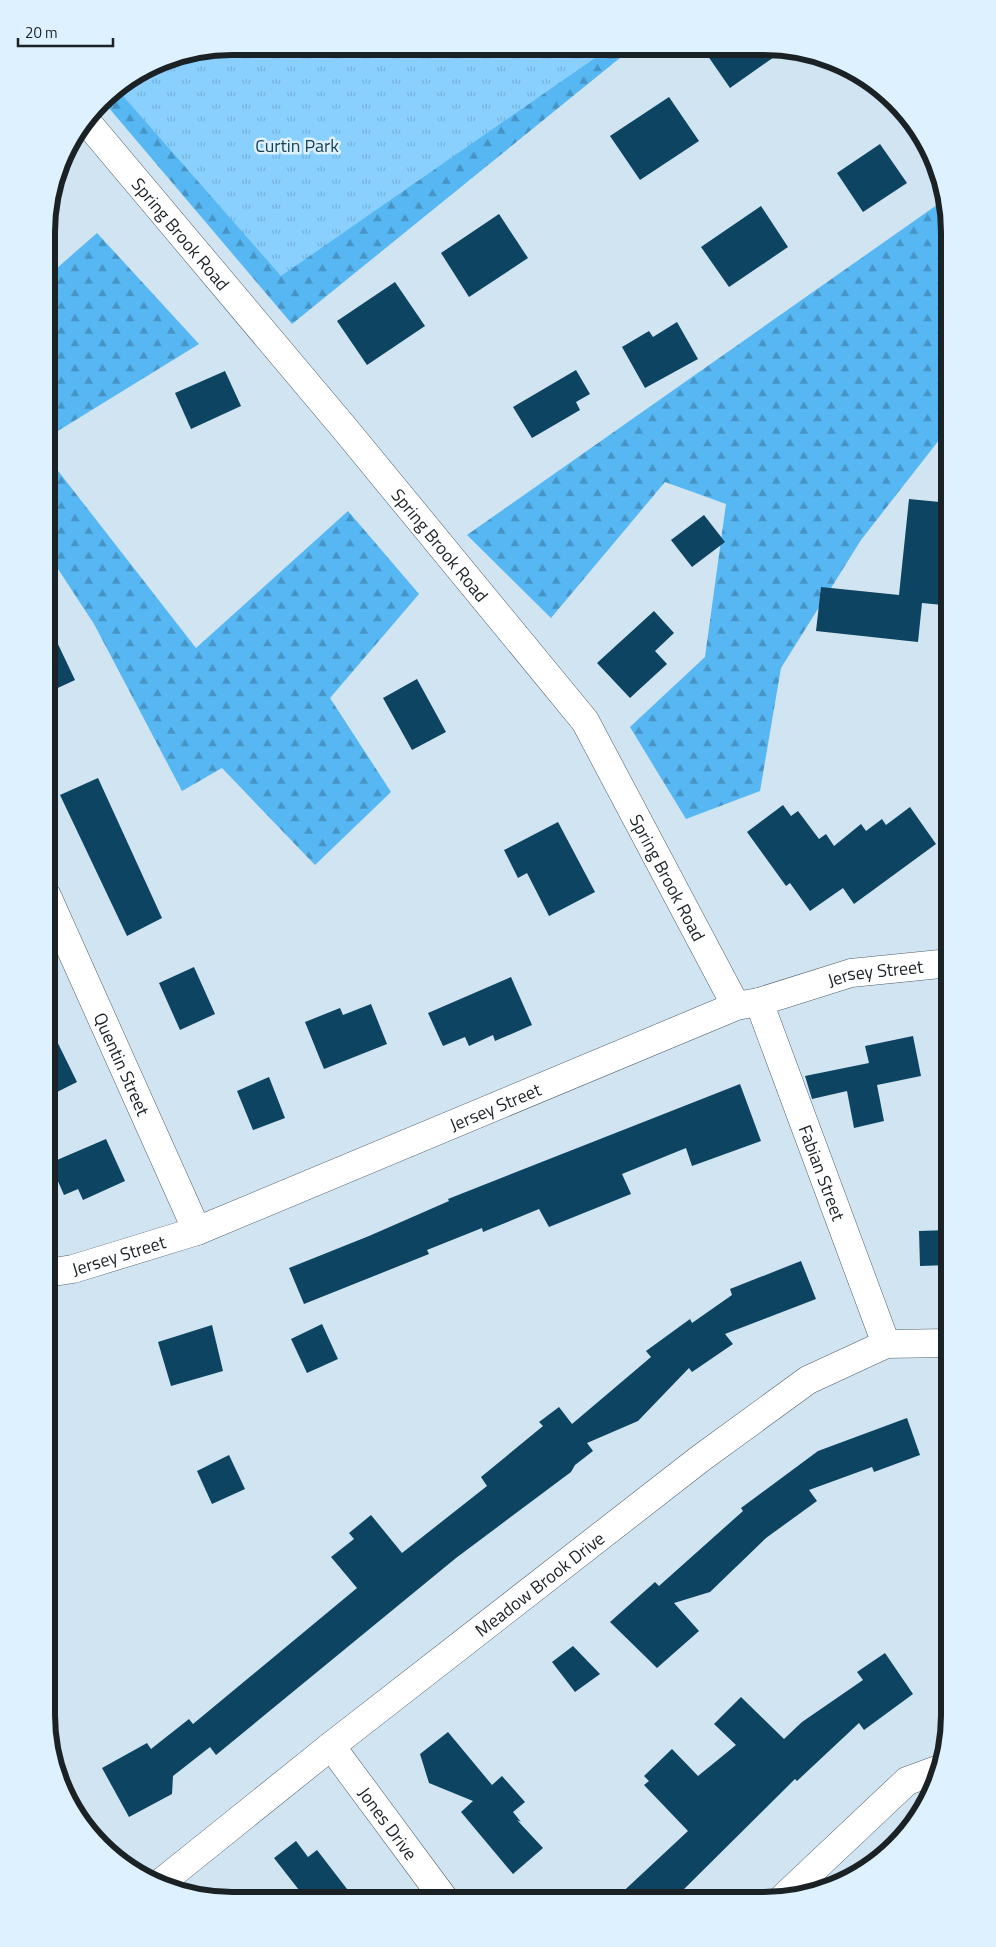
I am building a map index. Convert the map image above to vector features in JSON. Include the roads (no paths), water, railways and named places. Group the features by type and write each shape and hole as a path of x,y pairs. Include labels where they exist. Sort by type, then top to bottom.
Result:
{"street":[{"name":"Spring Brook Road","path":"90,126 345,429 585,722 747,1004"},
{"name":"Quentin Street","path":"55,914 198,1231"},
{"name":"Jersey Street","path":"55,1272 73,1269 198,1231 747,1004 851,972 941,964"},
{"name":"Fabian Street","path":"747,1004 886,1344"},
{"name":"Meadow Brook Drive","path":"165,1879 331,1746 702,1458 800,1386 886,1344 941,1343"},
{"name":"Jones Drive","path":"331,1746 439,1892"},
{"path":"792,1890 908,1781 932,1772"}],"park label":[{"name":"Curtin Park","path":"297,145"}]}
